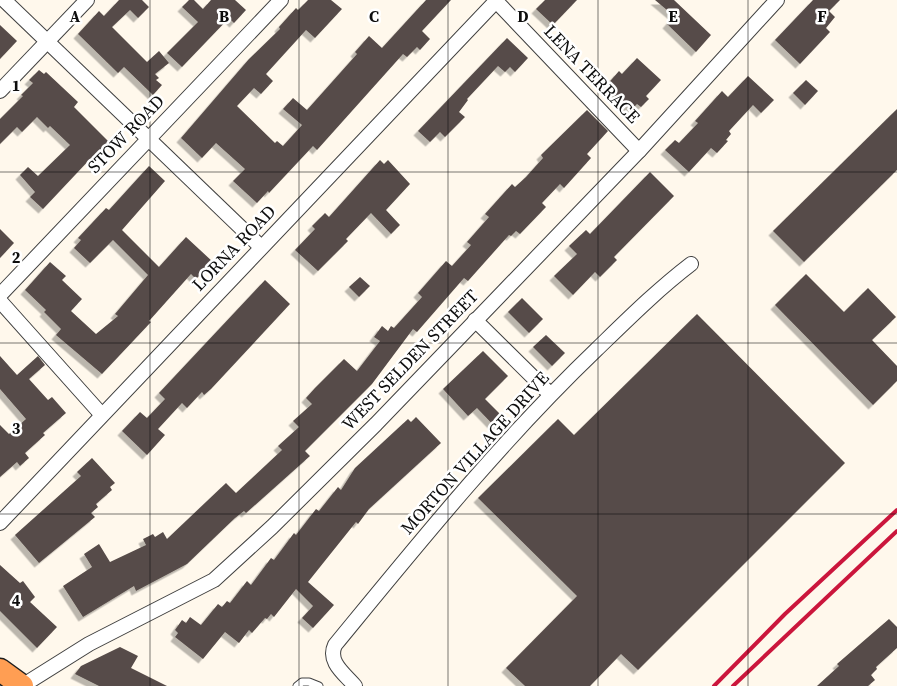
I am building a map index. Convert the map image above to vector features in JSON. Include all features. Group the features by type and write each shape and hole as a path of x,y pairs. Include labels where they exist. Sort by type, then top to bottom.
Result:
{"highway":[{"path":"0,670 22,686"}],"street":[{"path":"4,0 46,42 148,136 261,247"},
{"path":"0,91 87,0"},
{"name":"STOW ROAD","path":"0,295 148,136 280,0"},
{"name":"LENA TERRACE","path":"497,0 639,151"},
{"name":"LORNA ROAD","path":"0,523 101,414 497,0"},
{"name":"WEST SELDEN STREET","path":"22,686 88,644 214,580 272,527 476,320 639,151 777,0"},
{"name":"MORTON VILLAGE DRIVE","path":"355,686 333,660 332,652 335,645 434,525 550,394 657,291 691,264"},
{"path":"0,302 101,414"},
{"path":"476,320 550,394"}],"lane":[{"path":"297,686 302,682 309,682 319,686"}],"building":[{"path":"119,0 142,0 149,7 138,18 130,10 112,27 147,62 159,51 169,63 155,74 159,78 156,80 162,85 153,95 124,67 118,73 78,34 99,11 104,16"},
{"path":"189,0 194,0 203,9 211,0 235,0 246,10 234,23 229,18 182,67 167,53 198,22 182,7"},
{"path":"308,0 331,0 342,9 315,38 306,30 266,74 273,81 261,94 254,88 237,106 275,143 277,141 283,146 302,125 283,109 293,98 307,110 357,54 355,52 369,36 382,48 426,0 451,0 422,31 430,39 420,50 417,47 407,57 403,54 317,150 313,146 269,193 268,191 257,203 233,181 245,169 216,143 202,158 181,138 249,59 280,29 279,27 296,8 298,10"},
{"path":"545,0 577,0 553,25 536,9"},
{"path":"655,0 674,0 711,35 696,52 667,24 674,16"},
{"path":"813,0 840,0 829,11 835,17 826,28 830,32 800,64 775,40"},
{"path":"0,25 17,41 0,59"},
{"path":"507,38 528,58 515,72 510,67 505,72 498,66 467,99 459,112 465,117 445,137 440,132 430,142 418,131"},
{"path":"637,58 661,80 646,96 649,99 641,107 637,104 631,110 605,87 619,71 622,74"},
{"path":"39,70 44,74 46,72 78,102 74,107 110,143 93,160 91,158 43,209 30,197 35,192 20,175 28,167 38,176 70,145 50,126 48,128 37,117 22,132 17,127 0,144 0,119 23,96 21,95 33,83 29,80"},
{"path":"748,76 774,100 761,113 753,105 729,131 731,134 726,140 728,141 717,153 711,148 689,172 665,150 675,140 679,143 698,123 695,121 722,91 728,97"},
{"path":"806,80 818,91 805,105 793,93"},
{"path":"897,109 897,170 804,262 773,231"},
{"path":"587,110 608,131 587,154 591,158 564,188 560,184 542,203 546,207 520,234 516,231 511,236 509,235 468,281 464,278 417,332 413,329 372,384 305,451 310,456 246,513 244,511 235,518 187,564 136,591 134,586 83,617 63,586 92,567 84,554 99,544 110,562 146,545 143,539 153,534 155,537 163,532 167,539 226,483 236,493 282,450 278,446 299,427 293,421 312,404 306,398 315,388 344,359 357,371 380,341 374,337 382,326 388,331 391,326 394,328 422,297 418,293 446,261 452,266 471,245 467,242 489,217 485,214 512,184 515,187 526,177 543,158 541,155"},
{"path":"380,160 384,164 388,160 410,184 386,210 400,225 391,234 371,213 346,239 348,241 318,271 295,250 315,229 312,226 325,213 329,217"},
{"path":"149,166 165,181 122,230 159,267 186,237 213,262 196,279 191,274 149,321 151,322 102,374 56,335 61,329 44,312 46,310 25,290 50,262 66,276 62,280 82,299 71,311 96,334 118,316 115,314 148,275 113,240 90,263 74,248 81,240 78,238 106,208 109,210"},
{"path":"650,172 674,196 614,257 617,260 600,277 595,272 573,295 554,276 577,254 569,246 586,230 590,234"},
{"path":"0,229 14,243 0,258"},
{"path":"806,274 844,312 868,288 896,317 872,340 897,366 897,381 873,405 775,305"},
{"path":"360,277 370,286 359,297 349,287"},
{"path":"265,280 290,304 211,389 204,395 202,392 187,408 182,403 158,429 165,435 147,455 122,431 140,412 147,418 165,399 159,393"},
{"path":"522,298 543,319 529,333 508,312"},
{"path":"697,314 845,463 638,670 621,654 590,686 525,686 506,668 577,596 478,498 558,419 574,435"},
{"path":"546,335 565,353 552,366 533,347"},
{"path":"483,351 508,376 485,399 508,422 499,431 477,408 468,416 443,389"},
{"path":"0,356 17,375 38,356 45,365 29,379 48,400 52,397 66,413 43,433 45,435 25,453 29,458 20,466 17,462 0,477 0,425 9,434 26,419 0,389"},
{"path":"416,417 441,443 369,509 358,524 356,522 308,582 334,605 313,628 302,618 313,606 296,589 274,617 271,614 267,619 265,618 252,633 249,630 239,643 225,632 203,659 175,637 178,633 175,630 182,620 186,623 190,617 201,625 218,604 222,607 227,601 230,603 247,581 251,585 271,558 274,560 294,533 296,535 316,509 319,511 338,487 341,490 355,468 408,419 411,422"},
{"path":"92,458 115,483 110,487 112,490 96,504 98,507 91,513 95,517 39,563 15,535 81,476 77,472"},
{"path":"0,565 20,583 23,581 35,597 30,602 57,627 37,648 0,611"},
{"path":"889,619 897,627 897,648 876,667 877,669 871,675 875,680 868,686 817,686 839,666 837,664"},
{"path":"120,647 138,656 131,668 167,686 99,686 75,674 81,666"}],"railway":[{"path":"714,686 785,614 897,510"},
{"path":"733,686 897,531"}]}
